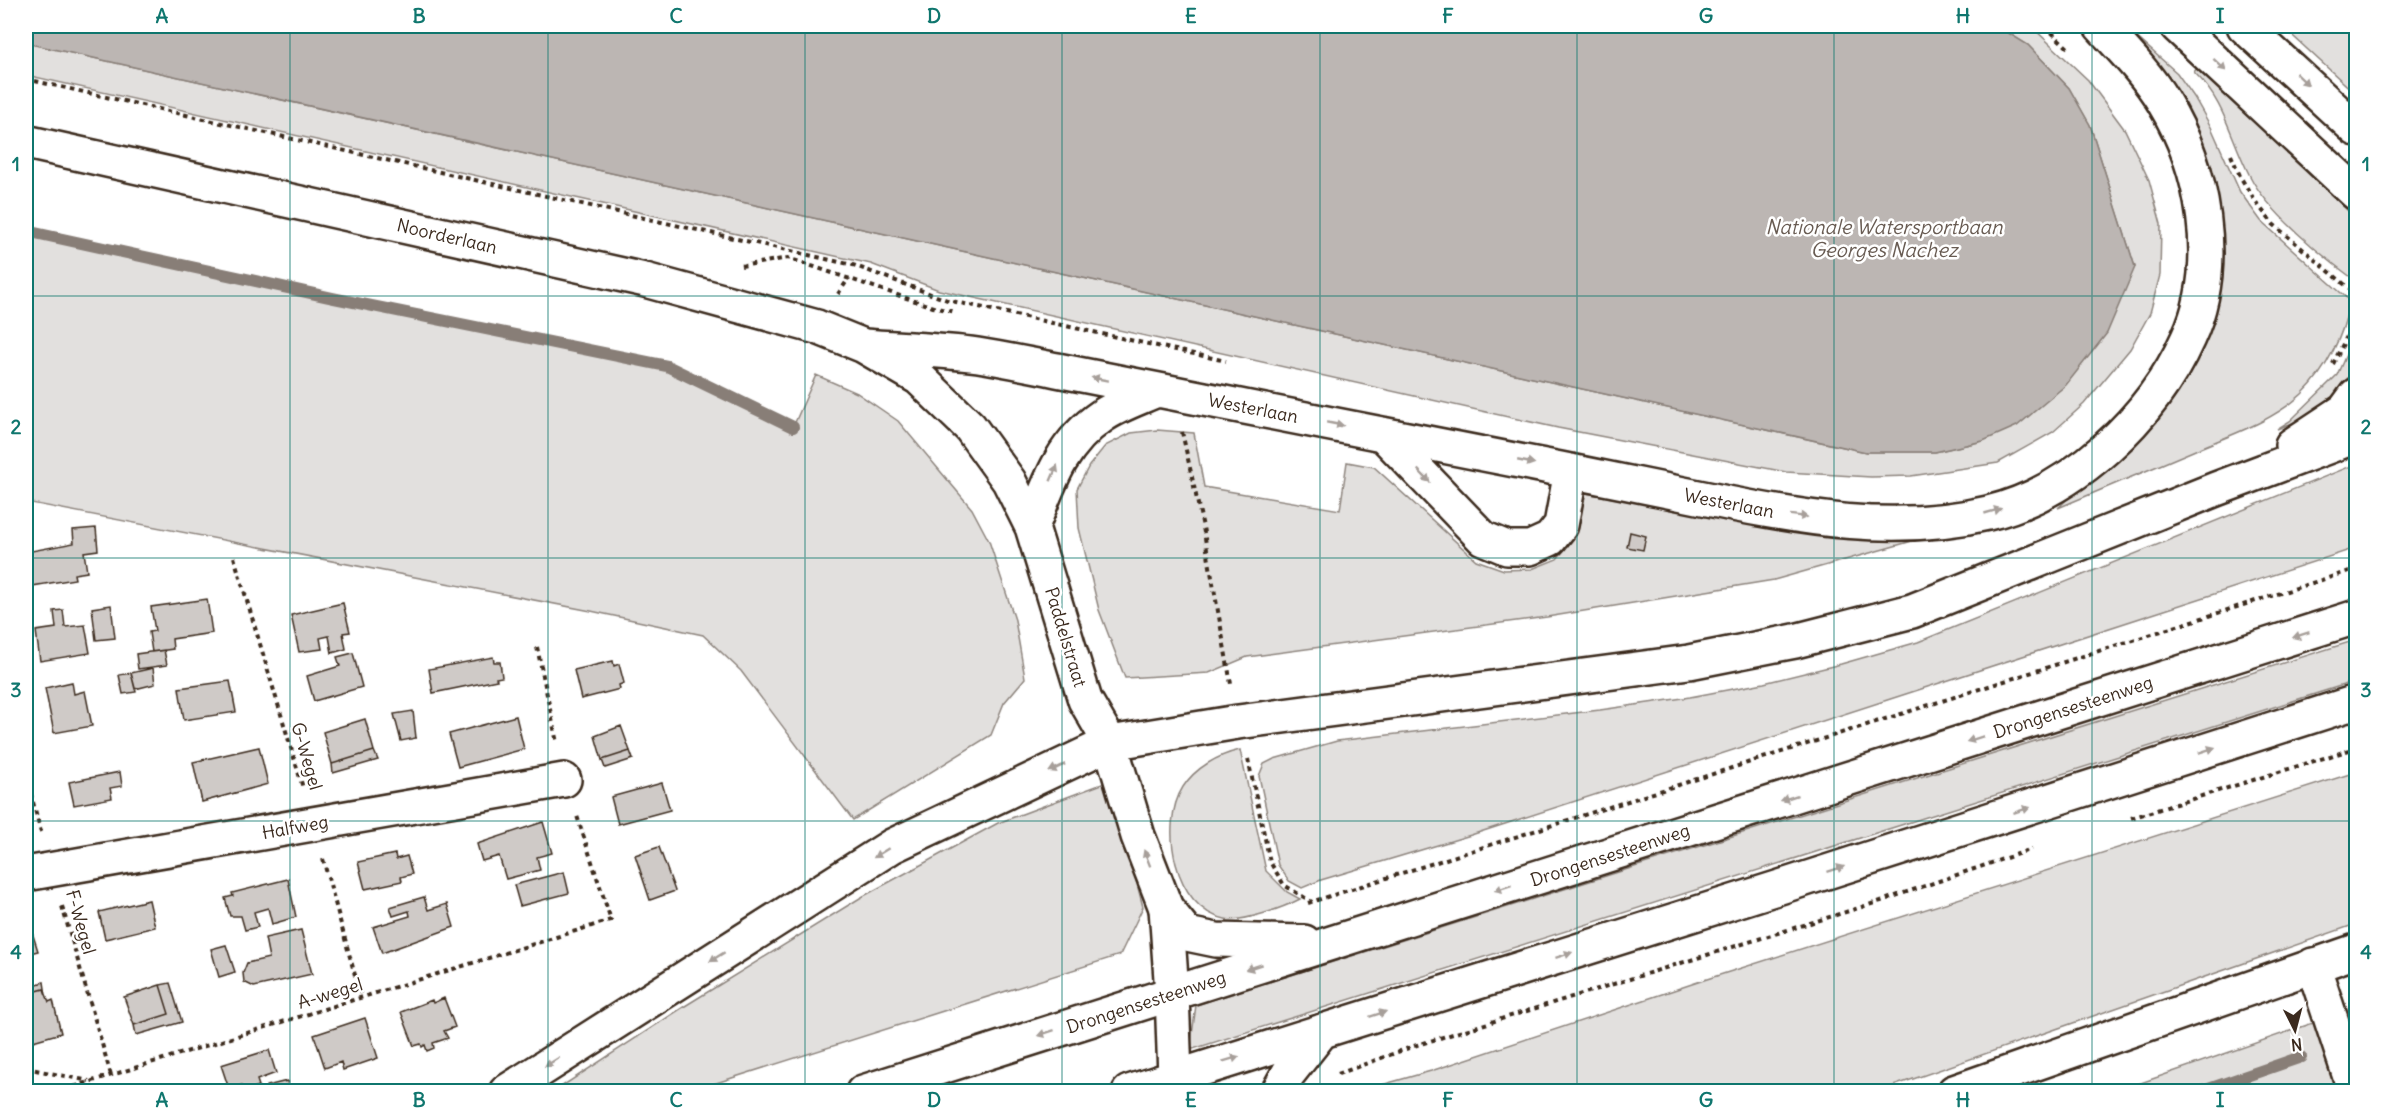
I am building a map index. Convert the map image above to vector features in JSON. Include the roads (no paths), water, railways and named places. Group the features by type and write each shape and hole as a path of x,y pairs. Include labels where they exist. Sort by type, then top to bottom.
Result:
{"main road":[{"name":"Westerlaan","path":"864,346 979,355 1780,514 1848,523 1950,520 1989,513 2023,501 2061,483 2093,460 2127,428 2157,391 2180,356 2197,319 2205,280 2205,235 2200,200 2185,144 2162,100 2136,64 2101,26"},
{"path":"2177,26 2356,193"},
{"path":"2244,26 2356,129"},
{"name":"Noorderlaan","path":"26,142 645,280 817,327 864,346"},
{"name":"Paddelstraat","path":"864,346 919,378 970,427 1009,480 1032,527 1085,700 1110,743 1138,836 1166,909"},
{"path":"1032,527 1057,464 1078,435 1104,414 1166,392"},
{"path":"2216,489 2312,434 2345,410 2356,395"},
{"path":"1383,434 1483,538 1507,548 1530,548 1550,540 1561,525 1571,471"},
{"path":"506,1092 892,846 1110,743 1238,722 1689,662 1795,641 1912,611 2216,489 2356,436"},
{"name":"Drongensesteenweg","path":"863,1092 2356,617"},
{"path":"1129,1092 2356,702"},
{"name":"Halfweg","path":"39,872 564,780"},
{"path":"1166,909 1187,934 1216,940 1330,943"},
{"path":"1166,909 1175,1077"},
{"path":"1954,1092 2356,951"},
{"path":"2313,965 2354,1089"},
{"path":"1278,1092 1288,1074 1322,1031"}],"water":[{"name":"Nationale Watersportbaan Georges Nachez","path":"26,26 1997,26 2028,45 2069,88 2090,125 2135,267 2107,333 2066,385 2017,426 1983,441 1935,452 1866,452 26,43"}],"waterway":[{"path":"26,231 333,298 667,366 793,427"},
{"path":"2200,1092 2301,1057"}]}
